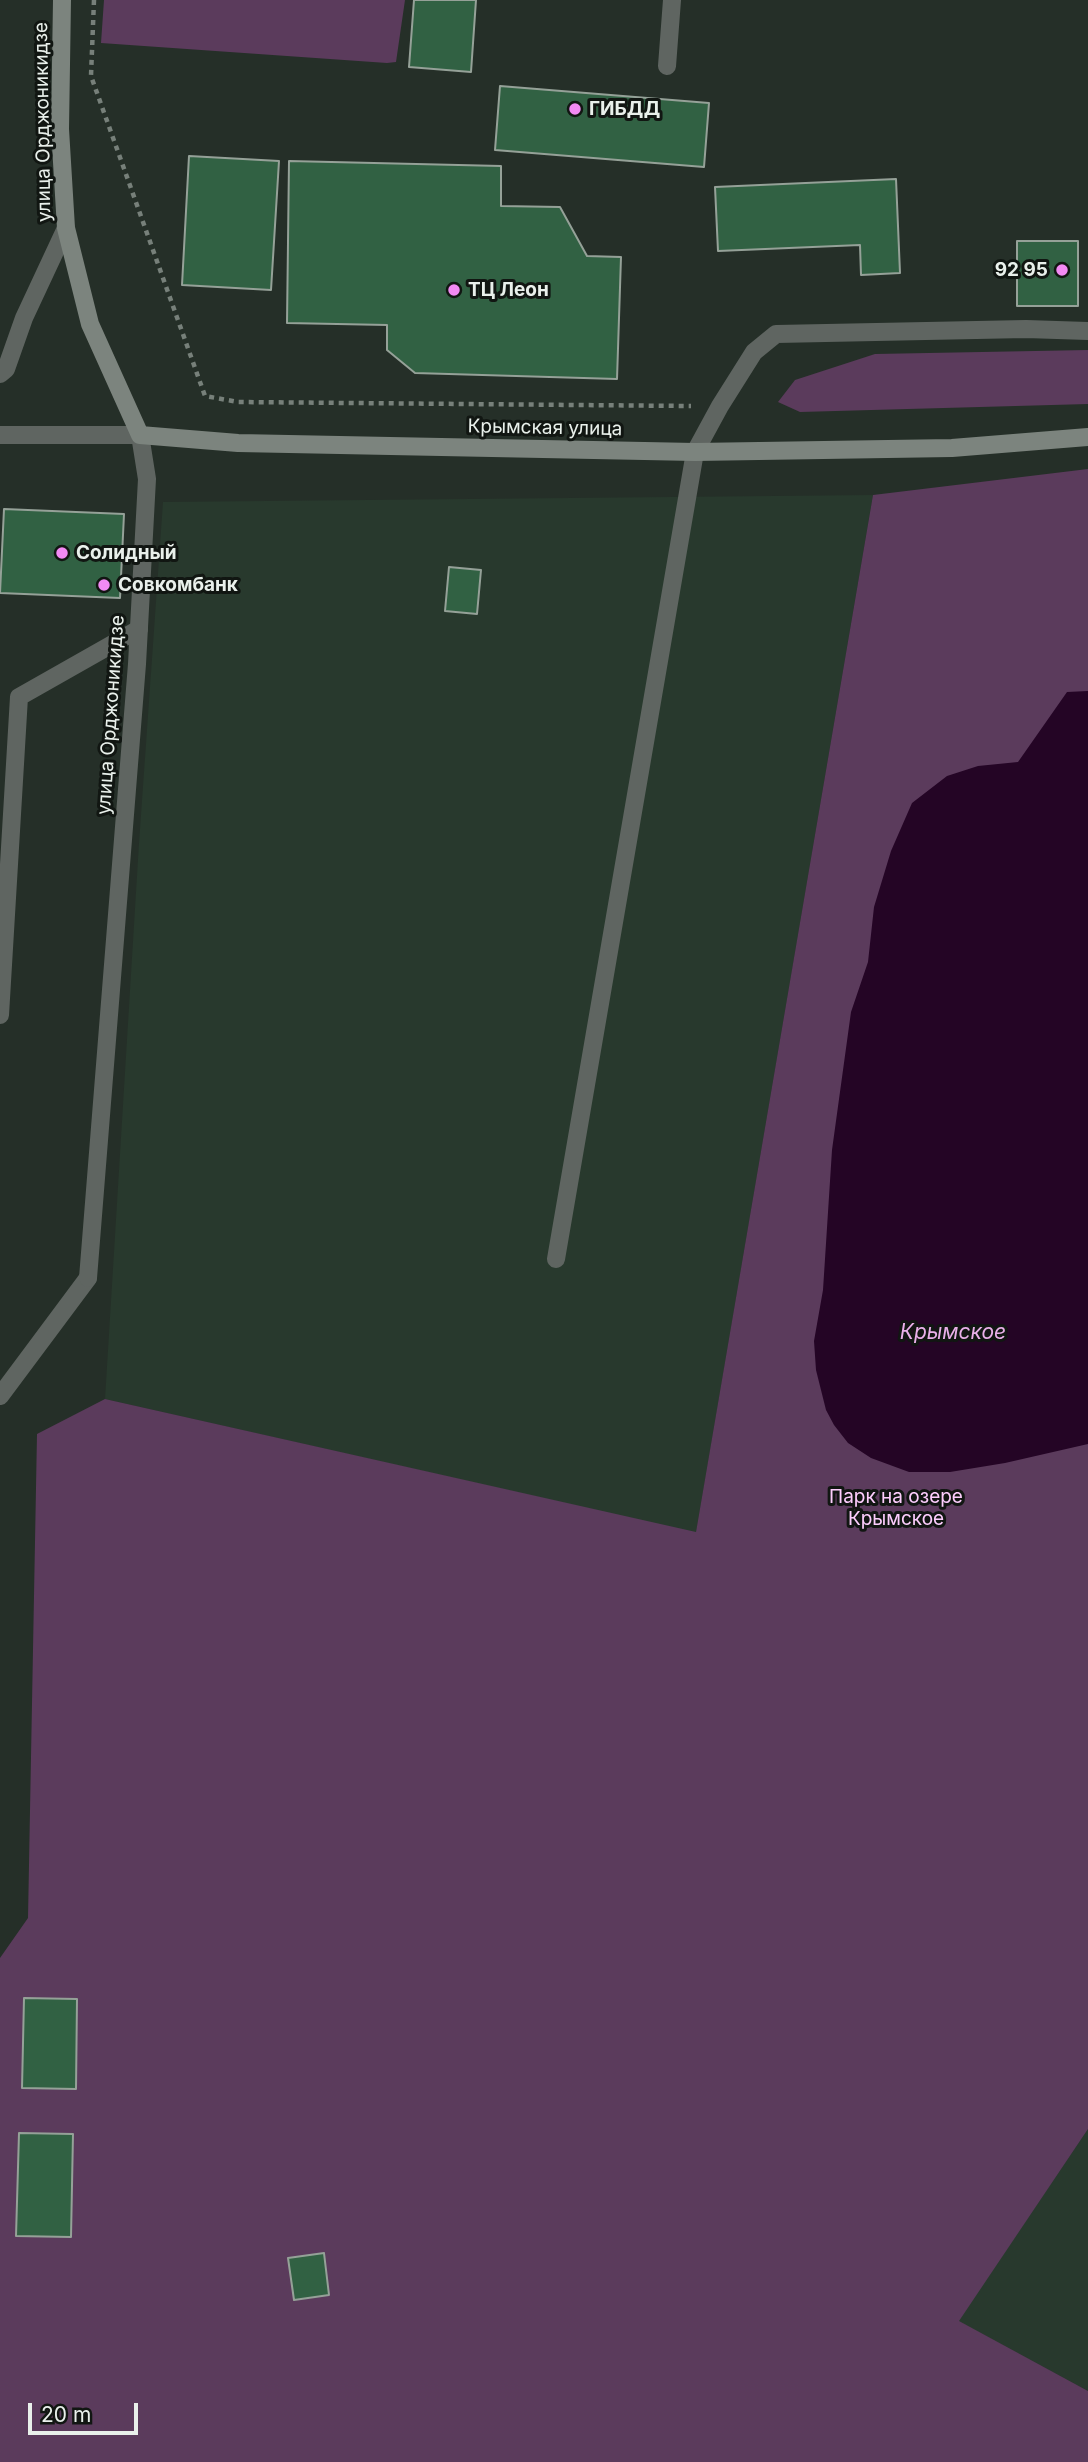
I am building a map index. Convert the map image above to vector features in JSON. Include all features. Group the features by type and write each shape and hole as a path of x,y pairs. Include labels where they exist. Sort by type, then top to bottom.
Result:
{"main road":[{"name":"улица Орджоникидзе","path":"62,0 60,129 66,228 90,324 140,435"},
{"name":"Крымская улица","path":"140,435 238,443 695,453 951,448 1088,437"}],"street":[{"path":"667,66 672,0"},
{"path":"0,374 6,369 24,318 66,228"},
{"path":"556,1259 695,453 720,406 754,352 776,334 1026,329 1088,331"},
{"name":"Крымская улица","path":"0,435 140,435"},
{"name":"улица Орджоникидзе","path":"0,1396 88,1278 139,629 147,479 140,435"},
{"path":"0,1015 19,698 139,629"}],"path":[{"path":"94,0 91,76 205,396 238,402 720,406"}],"shaded area":[{"path":"873,495 696,1533 105,1399 163,502"},
{"path":"1088,2129 1088,2391 958,2321"}],"green space":[{"path":"104,0 405,0 396,62 387,63 101,43"},
{"path":"1088,350 1088,404 800,412 778,402 795,380 875,354"},
{"name":"Парк на озере Крымское","path":"1088,469 1088,2129 959,2321 1088,2391 1088,2462 0,2462 0,1958 28,1918 37,1434 105,1399 696,1532 873,495"}],"water":[{"name":"Крымское","path":"1088,691 1088,1444 1005,1463 950,1472 909,1472 871,1458 848,1443 834,1425 826,1410 816,1370 814,1341 823,1290 832,1150 851,1012 868,962 874,907 891,851 912,803 947,776 978,766 1018,762 1067,692"}],"building":[{"path":"414,0 476,0 471,72 409,67"},
{"path":"500,86 709,103 704,167 495,150"},
{"path":"189,156 279,161 271,290 182,285"},
{"name":"ТЦ Леон","path":"289,161 501,166 501,206 560,207 587,256 621,257 617,379 415,373 387,350 387,325 287,323"},
{"path":"896,179 900,273 861,275 860,245 718,251 715,187"},
{"path":"1017,241 1078,241 1078,306 1017,306"},
{"name":"Солидный","path":"4,509 124,514 120,598 0,593"},
{"path":"449,567 481,570 477,614 445,611"},
{"path":"24,1998 77,1999 76,2089 22,2088"},
{"path":"19,2133 73,2134 71,2237 16,2236"},
{"path":"324,2253 329,2295 294,2300 288,2258"}],"place":[{"name":"ГИБДД","path":"575,109"},
{"name":"92 95","path":"1062,270"},
{"name":"ТЦ Леон","path":"454,290"},
{"name":"Солидный","path":"62,553"},
{"name":"Совкомбанк","path":"104,585"}]}
